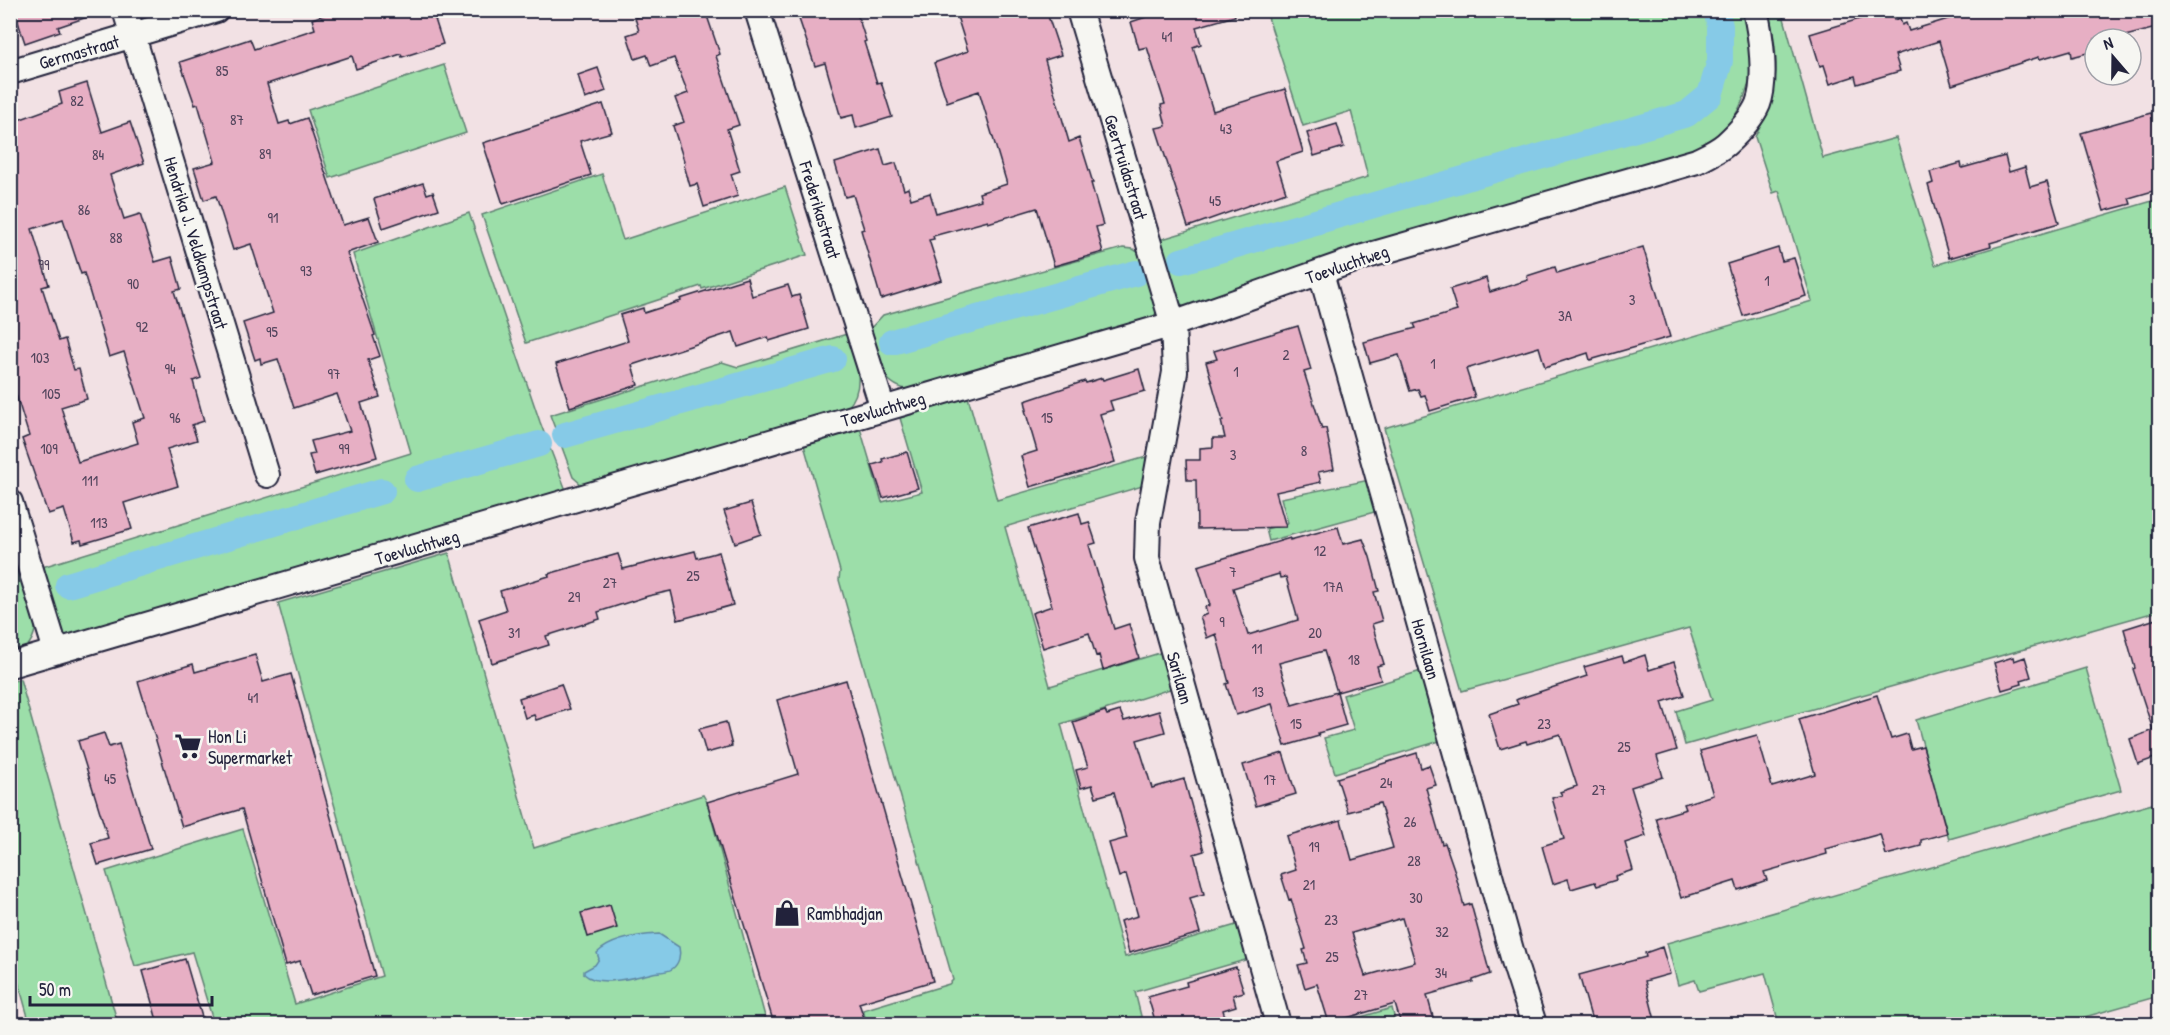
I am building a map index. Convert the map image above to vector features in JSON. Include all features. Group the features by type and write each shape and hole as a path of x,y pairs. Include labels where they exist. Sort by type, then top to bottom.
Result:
{"street":[{"name":"Hendrika J. Veldkampstraat","path":"125,10 267,475"},
{"name":"Germastraat","path":"10,72 216,10"},
{"name":"Frederikastraat","path":"757,10 883,409"},
{"name":"Geertruidastraat","path":"1079,10 1173,324"},
{"name":"Toevluchtweg","path":"10,665 1173,324 1360,258 1697,161 1725,145 1743,126 1758,103 1762,77 1759,24 1755,10"},
{"name":"Hornilaan","path":"1321,273 1516,968 1534,1024"},
{"name":"Sarilaan","path":"1173,324 1175,372 1148,522 1147,558 1278,1024"},
{"path":"10,502 56,651"}],"green space":[{"path":"1266,11 1743,11 1752,45 1751,70 1744,96 1732,120 1713,139 1697,148 1666,160 1193,309 1184,307 1177,300 1159,240 1368,177 1351,111 1303,126"},
{"path":"1768,11 1782,11 1823,158 1896,138 1935,265 2159,199 2159,611 1685,745 1676,711 1712,700 1689,628 1462,691 1384,428 1812,301 1779,191 1773,193 1755,137 1769,106 1775,76 1775,44"},
{"path":"444,65 466,133 330,178 308,110"},
{"path":"602,174 623,240 785,187 807,255 702,289 701,286 526,343 482,215"},
{"path":"469,213 540,422 567,493 68,637 62,633 39,568 411,453 353,254"},
{"path":"1123,248 1133,249 1141,254 1157,309 1154,318 912,390 892,383 881,369 869,330 883,315"},
{"path":"847,334 854,352 858,382 857,391 847,408 582,485 573,477 550,415 722,362 738,367"},
{"path":"968,397 997,500 1153,455 1146,485 1005,527 1050,686 1163,652 1173,688 1061,724 1125,957 1243,923 1252,958 1135,992 1143,1024 867,1024 863,1010 949,984 953,980 839,580 840,571 804,445 860,428 882,502 922,492 900,418"},
{"path":"1369,480 1378,511 1269,541 1266,529 1288,523 1281,498"},
{"path":"449,553 534,848 703,795 707,802 767,1024 214,1024 192,952 135,966 106,871 243,829 295,1004 382,976 278,603"},
{"path":"18,559 32,600 35,627 32,639 24,649 11,658 11,570"},
{"path":"2086,668 2121,790 1949,839 1916,720"},
{"path":"1421,671 1443,740 1335,773 1324,738 1354,730 1343,695"},
{"path":"20,679 118,1024 30,1024 11,956 10,682"},
{"path":"2159,802 2159,996 2060,1024 1965,1024 1962,1017 1936,1024 1779,1024 1765,973 1699,991 1695,980 1678,985 1667,943"},
{"path":"1392,1008 1396,1024 1337,1024"}],"water":[{"path":"659,934 679,947 678,962 670,970 608,981 591,978 584,974 584,971 595,965 599,959 597,953 610,944 635,937"}],"building":[{"path":"14,10 95,10 96,14 58,27 60,31 25,43"},
{"path":"337,10 432,10 443,44 402,57 401,54 356,69 352,56 267,84 279,124 289,121 290,124 307,118 343,225 369,217 378,242 347,253 380,356 368,360 380,397 361,403 377,457 315,475 309,455 315,454 311,441 350,431 337,394 294,408 278,359 261,364 260,358 255,360 243,323 273,313 251,244 233,250 216,196 204,200 194,168 215,162 198,104 195,105 180,62 250,39 254,49 315,29 312,19"},
{"path":"658,10 705,10 720,54 716,56 739,125 727,129 740,171 731,174 738,196 704,207 697,184 690,186 673,126 684,122 675,98 688,93 674,58 651,66 647,55 635,59 627,35 639,31 635,18"},
{"path":"796,10 856,10 877,83 881,82 892,117 856,128 853,115 841,118 825,63 815,66"},
{"path":"955,10 1046,10 1061,55 1045,60 1069,142 1079,138 1093,183 1091,183 1103,225 1096,227 1103,252 1054,266 1037,208 933,236 934,239 929,240 942,280 881,299 853,195 845,197 835,163 880,149 885,166 896,163 904,190 908,188 911,199 930,193 936,213 981,200 979,193 1007,184 979,91 947,102 934,63 968,51"},
{"path":"1167,10 1234,10 1235,16 1196,27 1201,44 1193,47 1213,111 1285,89 1303,152 1276,161 1286,192 1188,227 1156,128 1166,126 1161,105 1165,104 1147,47 1139,49 1131,22"},
{"path":"1889,10 1894,20 1900,18 1902,25 1906,23 1909,31 1977,10 2160,10 2160,27 2143,31 2143,27 2083,27 2083,54 2072,57 2071,50 2040,59 2039,57 1952,85 1939,41 1895,55 1900,71 1857,84 1855,76 1830,84 1824,65 1820,66 1810,34"},
{"path":"598,68 606,91 585,99 578,75"},
{"path":"87,83 102,132 130,122 144,163 110,175 124,219 140,214 155,262 172,257 181,289 174,291 201,378 193,381 204,421 192,425 197,440 167,449 178,486 124,503 132,529 82,544 81,540 74,542 64,509 48,514 22,439 29,436 10,375 10,123 62,104 59,92","holes":["63,219 81,274 84,273 109,357 124,352 145,418 132,422 138,443 78,462 61,407 87,399 79,369 74,370 65,339 59,341 42,287 49,285 32,229"]},
{"path":"603,104 612,132 580,141 591,175 503,204 483,143"},
{"path":"2151,113 2160,143 2160,189 2129,198 2131,204 2104,211 2081,133"},
{"path":"1337,124 1344,147 1314,156 1307,133"},
{"path":"2005,156 2009,172 2025,167 2030,187 2047,182 2059,223 1990,243 1991,246 1949,258 1928,185 1933,183 1930,172 1961,163 1962,168"},
{"path":"423,183 427,194 433,192 439,209 383,228 374,199"},
{"path":"1643,247 1670,337 1590,360 1588,353 1545,367 1539,347 1466,369 1475,397 1430,411 1425,395 1421,396 1418,389 1410,391 1399,355 1370,363 1364,342 1416,328 1414,324 1457,311 1450,289 1486,278 1490,292 1528,280 1527,276 1555,267 1557,273"},
{"path":"1778,248 1782,261 1794,258 1806,296 1743,316 1727,264"},
{"path":"747,278 752,296 788,285 792,297 799,295 809,329 769,341 768,337 738,347 733,332 632,365 638,385 570,407 556,364 628,341 620,315 643,308 644,313"},
{"path":"1298,326 1311,370 1304,372 1322,429 1326,428 1334,469 1318,472 1321,482 1276,492 1286,527 1197,529 1196,480 1187,480 1186,460 1200,460 1200,448 1213,447 1213,438 1225,438 1221,421 1223,421 1206,362 1217,359 1214,351"},
{"path":"1139,369 1145,391 1110,401 1113,410 1100,414 1115,462 1030,487 1021,456 1037,451 1025,410 1027,410 1025,401 1085,381 1086,383 1102,378 1103,380"},
{"path":"907,452 918,488 883,498 872,465 883,462 882,459"},
{"path":"751,503 761,534 735,543 724,511"},
{"path":"1079,513 1082,524 1089,522 1096,543 1089,545 1114,629 1129,624 1139,658 1103,670 1089,633 1043,648 1032,613 1052,606 1028,528"},
{"path":"1338,527 1343,544 1363,539 1379,591 1374,592 1382,621 1372,624 1384,664 1377,666 1381,680 1337,692 1346,725 1285,746 1272,704 1236,715 1226,684 1229,683 1216,634 1207,638 1200,617 1207,614 1205,607 1210,605 1198,566 1290,538 1290,540","holes":["1279,574 1280,578 1286,577 1298,620 1248,635 1233,588","1324,651 1337,692 1292,705 1279,663"]},
{"path":"695,551 697,558 719,552 733,605 678,620 671,591 648,596 598,612 600,619 546,636 549,645 492,663 479,619 506,610 500,591 549,576 548,574 618,554 623,569"},
{"path":"2156,619 2160,630 2160,756 2138,764 2130,739 2153,730 2133,669 2135,668 2124,629"},
{"path":"255,655 263,682 291,674 375,976 311,995 300,961 286,965 242,809 182,827 138,681 193,664 195,672"},
{"path":"1645,655 1649,670 1674,662 1684,695 1662,702 1677,750 1657,756 1663,777 1631,787 1646,836 1625,843 1633,870 1615,876 1616,880 1597,886 1595,882 1571,889 1568,879 1553,884 1542,846 1564,839 1552,798 1562,795 1560,792 1577,786 1560,734 1500,749 1489,714 1518,704 1516,700 1518,699 1587,676 1584,667 1622,656 1624,662"},
{"path":"2013,657 2014,661 2025,657 2031,677 2021,680 2022,684 2002,690 1994,663"},
{"path":"846,680 933,981 859,1003 866,1024 774,1024 707,802 798,774 777,700"},
{"path":"561,684 570,709 536,720 534,715 525,718 519,698"},
{"path":"1877,695 1891,739 1907,734 1911,749 1923,746 1947,833 1921,840 1921,846 1886,855 1880,834 1826,849 1827,854 1764,872 1767,880 1738,890 1735,881 1681,898 1656,818 1686,809 1684,804 1713,795 1700,751 1757,735 1772,787 1815,774 1799,719"},
{"path":"1105,711 1107,715 1120,711 1124,721 1159,711 1165,732 1137,740 1152,788 1184,779 1204,851 1194,854 1204,894 1190,898 1200,933 1129,953 1120,921 1138,916 1126,874 1119,877 1109,843 1127,838 1114,792 1096,797 1092,785 1081,788 1076,770 1088,767 1073,722"},
{"path":"726,722 732,746 706,753 699,729"},
{"path":"104,733 109,747 119,744 151,849 98,865 91,843 108,838 78,741"},
{"path":"1283,753 1296,794 1256,806 1243,765"},
{"path":"1417,753 1421,768 1429,765 1436,785 1426,788 1442,844 1445,843 1464,906 1471,904 1490,974 1473,980 1473,982 1427,995 1435,1024 1401,1024 1395,1004 1329,1023 1317,984 1305,988 1298,965 1307,963 1303,950 1306,949 1281,875 1296,870 1286,836 1341,820 1352,860 1393,848 1380,803 1348,812 1337,778","holes":["1402,918 1415,962 1365,976 1352,933"]},
{"path":"610,905 617,928 588,937 581,913"},
{"path":"1662,947 1670,974 1645,981 1656,1024 1593,1024 1579,975 1646,957 1645,953"},
{"path":"185,959 204,1024 158,1024 143,971"},
{"path":"1236,967 1244,992 1233,995 1236,1006 1223,1010 1227,1024 1156,1024 1148,997 1187,986 1186,982"}],"waterway":[{"path":"1181,261 1687,114 1710,95 1720,61 1720,26 1716,10"},
{"path":"892,342 1136,273"},
{"path":"565,435 833,359"},
{"path":"417,479 539,444"},
{"path":"68,585 382,491"}],"place":[{"name":"Hon Li Supermarket","path":"188,746"},
{"name":"Rambhadjan","path":"787,913"}]}
